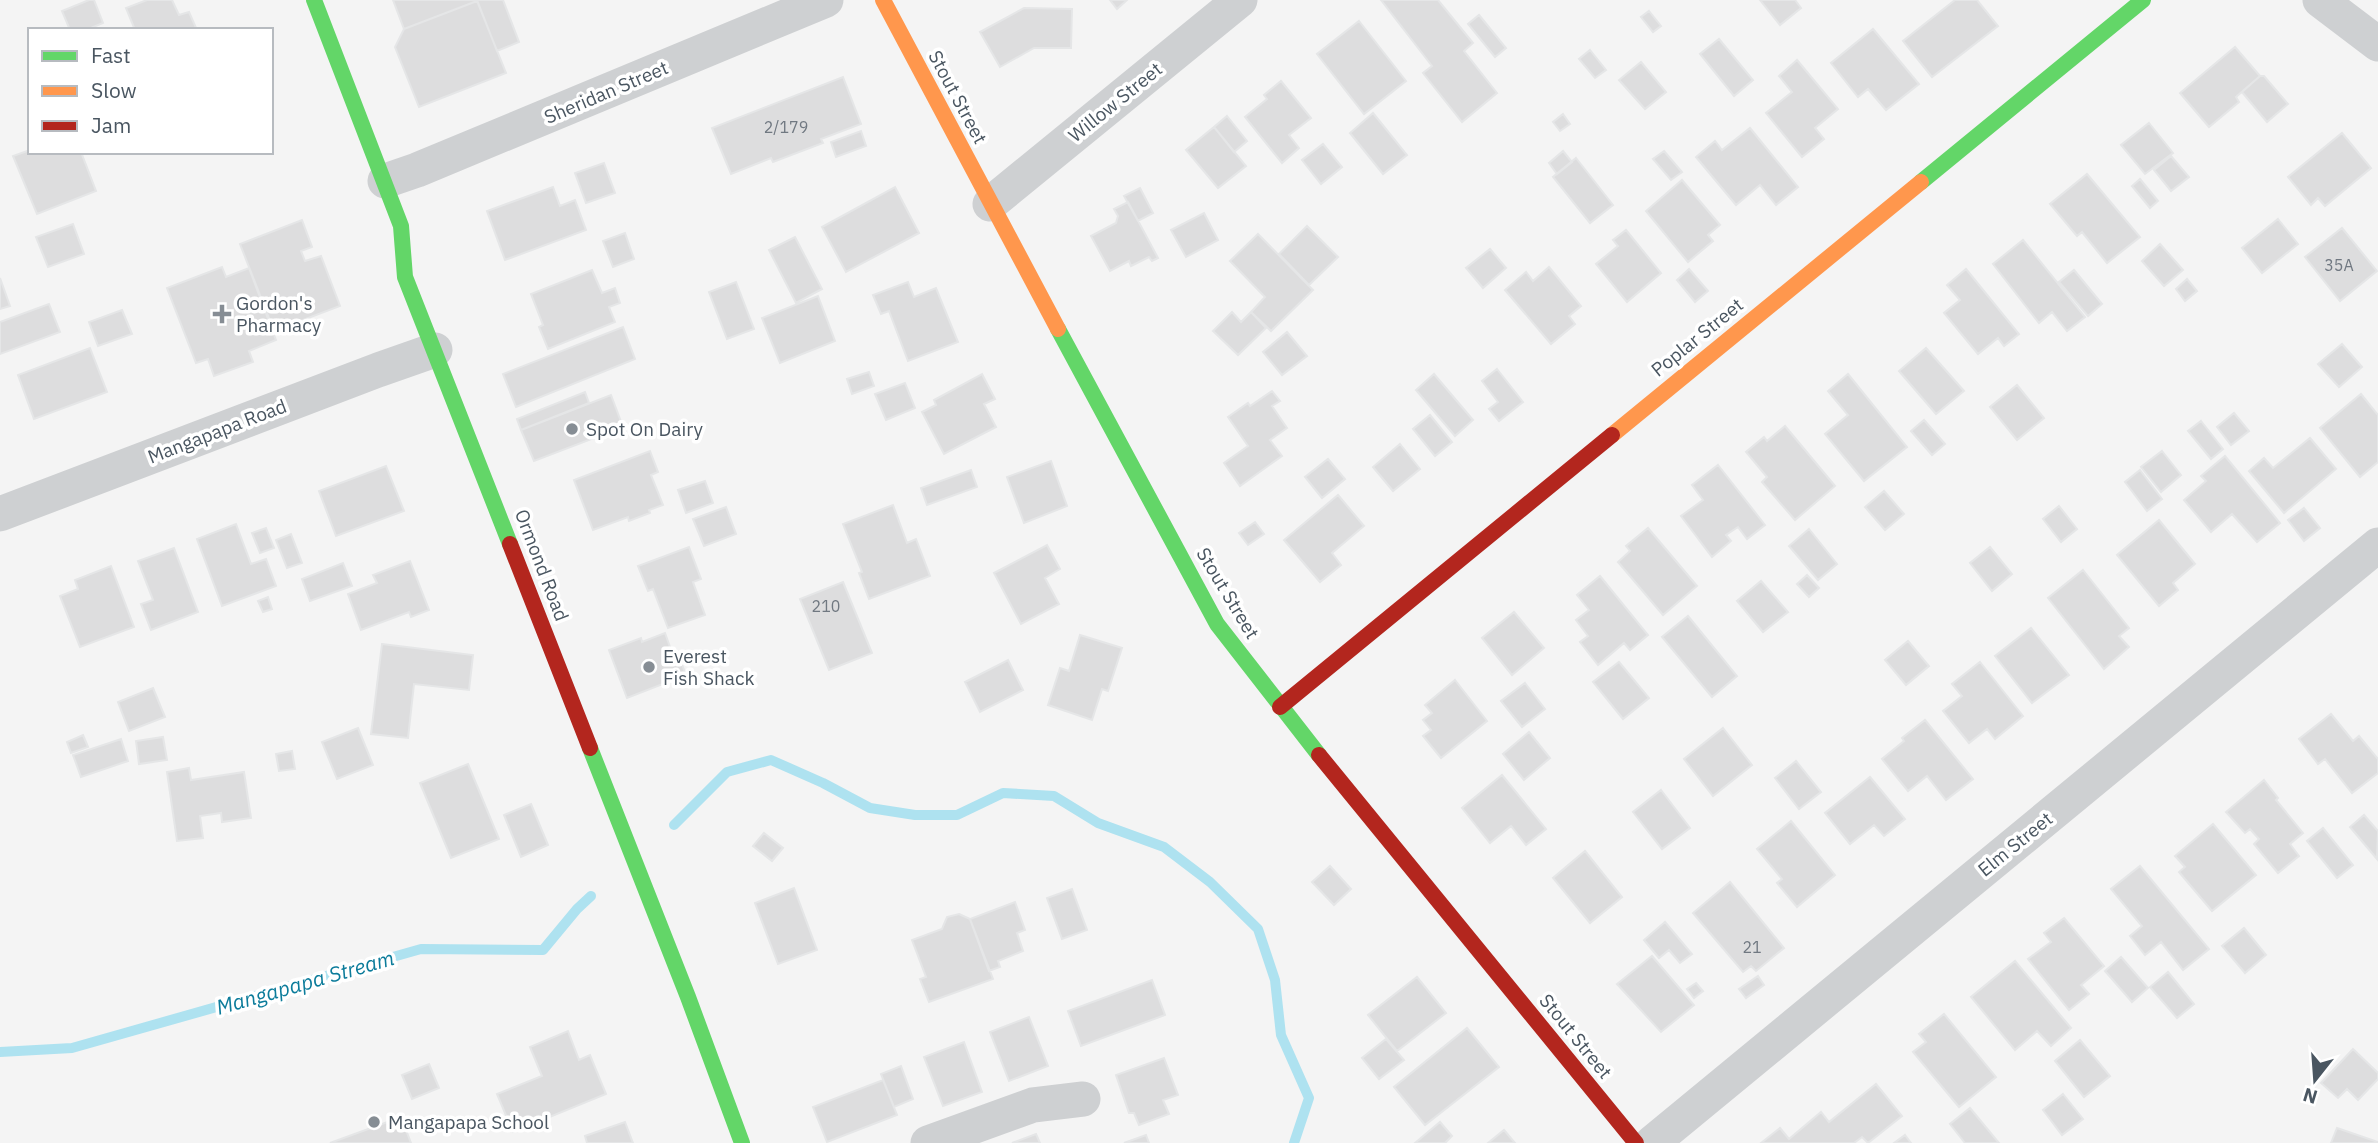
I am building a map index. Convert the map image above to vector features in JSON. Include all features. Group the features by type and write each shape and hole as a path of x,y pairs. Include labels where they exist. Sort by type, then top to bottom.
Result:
{"street":[{"name":"Ormond Road","path":"314,0 401,226 405,277 688,997 742,1143"},
{"name":"Sheridan Street","path":"384,181 417,170 826,0"},
{"name":"Stout Street","path":"883,0 1217,624 1280,707 1636,1143"},
{"name":"Willow Street","path":"990,204 1240,0"},
{"name":"Poplar Street","path":"1280,707 2143,0"},
{"path":"2320,0 2378,44"},
{"name":"Mangapapa Road","path":"0,514 435,350"},
{"name":"Elm Street","path":"1652,1143 2378,545"},
{"path":"928,1143 1033,1105 1083,1099"}],"building":[{"path":"94,0 103,23 91,28 69,28 62,11"},
{"path":"147,0 172,0 179,15 189,12 196,28 134,28 126,8"},
{"path":"393,0 477,0 477,1 404,29"},
{"path":"477,0 503,0 519,42 497,51"},
{"path":"1110,0 1127,0 1117,9"},
{"path":"1381,0 1438,0 1473,43 1464,51 1497,93 1462,122 1423,73 1432,66"},
{"path":"1760,0 1795,0 1801,8 1780,25"},
{"path":"1955,0 1977,0 1998,26 1932,77 1903,41"},
{"path":"477,1 506,73 419,107 395,47 404,29"},
{"path":"1024,8 1072,9 1071,48 1034,48 1000,67 980,32"},
{"path":"1649,11 1661,26 1653,32 1641,17"},
{"path":"1479,15 1506,48 1495,57 1468,24"},
{"path":"1359,21 1406,81 1364,114 1317,54"},
{"path":"1873,29 1919,84 1886,110 1868,89 1858,97 1831,63"},
{"path":"1719,39 1753,80 1734,96 1700,54"},
{"path":"2235,47 2260,76 2236,97 2239,102 2209,127 2180,93"},
{"path":"1590,50 1606,70 1595,78 1579,59"},
{"path":"1797,60 1838,109 1815,128 1824,139 1802,157 1766,113 1792,92 1779,76"},
{"path":"1641,62 1666,92 1645,109 1619,80"},
{"path":"2260,76 2264,76 2288,104 2267,122 2242,92"},
{"path":"843,77 861,124 821,139 823,143 773,162 771,158 731,174 712,128"},
{"path":"1281,81 1311,118 1289,135 1299,148 1282,163 1245,117 1267,99 1264,95"},
{"path":"1373,113 1407,155 1383,174 1350,133"},
{"path":"1563,114 1570,124 1560,131 1553,122"},
{"path":"1227,116 1247,141 1234,152 1214,127"},
{"path":"2149,123 2173,153 2145,174 2121,145"},
{"path":"1214,127 1246,166 1218,188 1186,150"},
{"path":"1750,128 1798,187 1776,205 1760,185 1736,205 1696,157 1715,141 1722,150"},
{"path":"861,131 866,146 836,157 831,142"},
{"path":"2342,133 2371,168 2325,206 2318,198 2311,205 2288,177"},
{"path":"1323,144 1342,167 1321,184 1302,160"},
{"path":"28,151 28,154 82,154 96,191 37,214 13,156"},
{"path":"1563,151 1572,162 1557,174 1549,163"},
{"path":"1664,151 1682,172 1671,180 1653,159"},
{"path":"2171,156 2189,177 2171,191 2154,170"},
{"path":"1576,158 1613,205 1590,223 1553,177"},
{"path":"604,163 615,193 586,203 575,173"},
{"path":"2087,174 2140,237 2107,263 2082,232 2077,236 2050,204"},
{"path":"2140,179 2158,201 2150,208 2132,186"},
{"path":"1682,180 1720,225 1708,235 1713,241 1688,262 1646,211"},
{"path":"553,187 560,206 575,200 586,230 505,260 487,211"},
{"path":"895,187 919,233 846,272 822,227"},
{"path":"1140,188 1153,213 1138,221 1124,196"},
{"path":"1128,202 1158,258 1152,261 1149,257 1131,266 1129,261 1110,271 1091,236 1116,223 1118,216 1114,209"},
{"path":"1204,213 1218,240 1186,257 1171,230"},
{"path":"2278,219 2298,244 2262,273 2242,248"},
{"path":"302,220 312,247 301,251 305,261 321,256 340,306 274,331 240,244"},
{"path":"73,224 84,254 48,267 36,237"},
{"path":"1307,226 1338,257 1309,285 1279,254"},
{"path":"2342,228 2377,271 2340,301 2305,257"},
{"path":"1626,230 1661,273 1627,302 1596,264 1618,246 1613,240"},
{"path":"625,233 634,259 613,267 603,241"},
{"path":"1258,234 1313,290 1271,331 1251,312 1265,297 1230,261"},
{"path":"795,237 822,289 796,303 769,250"},
{"path":"2023,240 2085,317 2067,331 2052,312 2039,323 1993,264"},
{"path":"2160,244 2183,270 2164,286 2142,261"},
{"path":"1490,249 1506,268 1483,288 1466,268"},
{"name":"Gordon's Pharmacy","path":"222,267 226,277 249,268 276,340 249,351 253,362 214,376 208,359 196,363 167,288"},
{"path":"1549,267 1581,306 1569,316 1575,324 1551,344 1505,290 1526,272 1533,281"},
{"path":"1689,269 1708,291 1695,302 1677,280"},
{"path":"1966,269 2019,334 2004,346 1998,338 1978,354 1944,313 1960,300 1947,285"},
{"path":"592,270 602,293 615,288 620,303 609,307 615,322 548,349 539,327 543,325 531,294"},
{"path":"2074,270 2102,304 2088,316 2059,282"},
{"path":"0,278 10,306 0,309"},
{"path":"2187,279 2197,291 2185,301 2176,289"},
{"path":"736,282 754,329 727,339 709,292"},
{"path":"908,282 914,297 936,288 958,342 908,361 889,311 881,314 873,295"},
{"path":"818,296 835,341 780,363 762,318"},
{"path":"49,304 60,332 0,354 0,322"},
{"path":"122,310 132,334 98,346 89,322"},
{"path":"1232,312 1241,322 1251,312 1266,328 1238,355 1213,331"},
{"path":"623,327 635,359 516,407 503,374"},
{"path":"1287,332 1307,356 1282,375 1263,352"},
{"path":"2342,344 2362,367 2339,387 2318,364"},
{"path":"90,348 107,392 34,419 18,375"},
{"path":"1926,348 1964,391 1936,414 1899,371"},
{"path":"1497,369 1523,402 1499,421 1489,409 1498,402 1482,381"},
{"path":"869,372 874,386 852,394 847,379"},
{"path":"982,374 995,399 984,404 996,427 944,454 922,412 936,405 934,400"},
{"path":"1434,374 1473,420 1455,436 1416,390"},
{"path":"1848,374 1907,447 1864,481 1825,434 1848,415 1828,391"},
{"path":"905,383 915,408 886,420 875,394"},
{"path":"2017,385 2044,418 2017,440 1990,407"},
{"path":"1272,391 1280,401 1272,406 1287,428 1270,440 1282,456 1240,486 1224,463 1248,446 1228,417"},
{"path":"585,392 589,403 521,430 517,419"},
{"path":"2361,394 2378,415 2378,462 2360,477 2320,428"},
{"name":"Spot On Dairy","path":"611,395 623,427 534,461 521,430"},
{"path":"2234,413 2249,431 2231,445 2217,427"},
{"path":"1430,415 1452,442 1435,456 1413,429"},
{"path":"1924,420 1945,444 1932,455 1911,431"},
{"path":"2201,421 2223,449 2211,459 2188,431"},
{"path":"1785,426 1835,486 1795,520 1762,482 1767,477 1746,452 1764,437 1767,441"},
{"path":"2310,438 2336,469 2284,513 2249,471 2264,458 2273,468"},
{"path":"1400,444 1420,469 1393,491 1373,467"},
{"path":"650,451 658,472 651,475 663,505 629,521 628,517 593,530 574,480"},
{"path":"2162,451 2181,475 2161,492 2141,467"},
{"path":"2225,456 2280,523 2257,542 2232,514 2211,532 2184,500 2206,481 2201,476"},
{"path":"1328,459 1345,479 1322,498 1305,477"},
{"path":"1051,461 1067,506 1024,523 1007,477"},
{"path":"1718,465 1765,525 1747,539 1738,527 1726,535 1731,541 1712,557 1681,516 1703,500 1692,485"},
{"path":"386,466 404,511 336,536 319,491"},
{"path":"971,470 977,487 927,505 921,488"},
{"path":"2140,470 2162,499 2147,511 2125,482"},
{"path":"705,481 713,503 686,513 678,490"},
{"path":"1884,491 1904,514 1885,530 1865,507"},
{"path":"1338,495 1364,526 1332,553 1341,565 1320,582 1284,540"},
{"path":"893,505 907,543 916,539 930,576 869,599 859,573 862,572 843,524"},
{"path":"2059,506 2077,529 2061,542 2043,519"},
{"path":"726,507 736,534 704,546 693,519"},
{"path":"2304,508 2320,528 2304,541 2288,520"},
{"path":"2159,520 2195,564 2173,583 2178,590 2159,606 2117,555"},
{"path":"1255,522 1264,534 1248,545 1239,533"},
{"path":"236,524 251,564 266,559 276,586 222,606 197,539"},
{"path":"266,528 274,548 260,553 252,533"},
{"path":"1648,528 1697,586 1663,615 1618,562 1630,551 1626,546"},
{"path":"1809,529 1837,564 1818,580 1789,546"},
{"path":"291,534 302,563 287,568 276,540"},
{"path":"1047,545 1060,569 1045,578 1059,604 1021,624 994,573"},
{"path":"689,547 701,579 693,582 705,615 668,628 653,589 648,591 638,566"},
{"path":"1990,547 2012,574 1992,591 1970,563"},
{"path":"174,548 198,612 151,630 141,604 153,600 138,561"},
{"path":"410,561 429,610 411,617 409,612 361,630 348,594 377,583 373,575"},
{"path":"343,563 352,586 310,601 302,579"},
{"path":"111,566 134,627 80,647 60,596 78,589 75,580"},
{"path":"2083,570 2129,628 2119,636 2129,647 2104,669 2048,598"},
{"path":"1807,575 1819,588 1809,597 1797,584"},
{"path":"1600,576 1648,635 1630,650 1624,643 1598,665 1580,642 1588,636 1576,620 1589,610 1577,595"},
{"path":"1761,581 1788,612 1763,632 1737,601"},
{"path":"843,582 872,653 829,670 800,599"},
{"path":"268,597 272,609 263,612 258,601"},
{"path":"1514,612 1544,648 1512,675 1482,638"},
{"path":"1688,616 1737,676 1712,697 1662,637"},
{"path":"2031,628 2069,675 2032,703 1995,656"},
{"name":"Everest Fish Shack","path":"665,633 674,658 679,657 686,675 627,698 609,650 641,638 642,642"},
{"path":"1080,635 1122,648 1108,691 1102,689 1092,720 1048,705 1060,668 1069,671"},
{"path":"1908,641 1929,666 1906,685 1885,660"},
{"path":"382,644 473,655 469,690 414,684 408,738 371,734"},
{"path":"1008,660 1023,690 980,712 965,682"},
{"path":"1619,662 1649,698 1623,719 1593,682"},
{"path":"1980,662 2023,716 1995,739 1987,729 1969,743 1943,711 1962,696 1952,684"},
{"path":"1455,680 1487,721 1441,758 1423,736 1431,730 1423,720 1432,713 1425,705"},
{"path":"1525,683 1545,709 1522,727 1501,701"},
{"path":"153,688 165,717 129,731 118,702"},
{"path":"2331,714 2353,741 2359,736 2378,759 2378,773 2352,793 2325,759 2318,764 2299,739"},
{"path":"1925,720 1973,779 1946,800 1927,776 1908,791 1882,759 1904,741 1902,738"},
{"path":"358,728 373,765 337,779 322,742"},
{"path":"1723,728 1752,765 1713,796 1684,759"},
{"path":"1529,732 1550,758 1524,780 1503,754"},
{"path":"83,735 88,747 71,753 67,742"},
{"path":"163,737 167,760 139,764 136,741"},
{"path":"121,739 128,761 81,777 73,755"},
{"path":"292,751 295,769 279,771 276,754"},
{"path":"1796,761 1821,792 1799,809 1775,778"},
{"path":"468,764 499,839 451,858 420,783"},
{"path":"189,768 191,780 244,772 251,818 222,822 221,813 200,816 203,838 177,841 167,772"},
{"path":"1502,775 1546,829 1526,845 1511,826 1490,843 1462,808"},
{"path":"1870,777 1905,819 1884,836 1874,825 1850,844 1825,813"},
{"path":"2264,780 2278,798 2276,800 2303,833 2290,844 2299,856 2278,873 2254,844 2259,839 2250,829 2245,833 2226,812"},
{"path":"1661,790 1690,828 1662,849 1633,812"},
{"path":"531,804 548,845 521,857 504,815"},
{"path":"2364,815 2378,831 2377,859 2350,827"},
{"path":"1791,821 1835,875 1797,907 1777,883 1782,879 1757,849"},
{"path":"2213,824 2256,875 2212,911 2179,872 2185,867 2175,856"},
{"path":"2323,828 2353,865 2337,878 2307,841"},
{"path":"764,833 783,848 772,861 753,846"},
{"path":"1585,851 1622,897 1590,923 1553,878"},
{"path":"1330,866 1351,889 1334,905 1312,882"},
{"path":"2140,866 2209,949 2183,970 2161,942 2145,955 2130,936 2142,926 2111,889"},
{"path":"1730,882 1784,948 1756,971 1751,966 1743,972 1693,913"},
{"path":"794,888 817,950 778,964 755,903"},
{"path":"1072,889 1087,930 1062,939 1047,898"},
{"path":"1015,902 1025,930 1017,933 1023,951 998,961 1000,967 989,971 970,919"},
{"path":"959,914 970,919 993,979 929,1002 920,979 926,977 912,940 942,929 947,917"},
{"path":"2064,918 2104,966 2081,985 2089,994 2069,1010 2028,959 2051,942 2044,933"},
{"path":"1665,922 1692,954 1680,963 1669,950 1659,958 1644,940"},
{"path":"2244,928 2266,955 2245,973 2222,946"},
{"path":"1652,956 1694,1005 1661,1032 1617,984"},
{"path":"2121,957 2148,988 2132,1002 2105,971"},
{"path":"2015,961 2071,1028 2051,1046 2037,1031 2015,1050 1971,997"},
{"path":"2168,972 2194,1004 2177,1018 2150,987"},
{"path":"1758,976 1764,985 1746,998 1739,989"},
{"path":"1417,977 1446,1013 1397,1051 1368,1015"},
{"path":"1152,980 1165,1015 1081,1046 1068,1011"},
{"path":"1696,983 1703,991 1694,998 1687,989"},
{"path":"1944,1014 1996,1077 1959,1107 1913,1052 1926,1042 1919,1034"},
{"path":"1029,1017 1048,1066 1009,1081 990,1032"},
{"path":"1467,1028 1499,1067 1425,1125 1394,1087"},
{"path":"568,1031 579,1060 590,1055 606,1094 513,1132 497,1094 542,1076 530,1047"},
{"path":"1386,1039 1404,1060 1379,1079 1362,1058"},
{"path":"2080,1040 2110,1076 2084,1097 2055,1061"},
{"path":"964,1042 982,1092 943,1106 924,1057"},
{"path":"2353,1049 2378,1073 2378,1079 2358,1100 2347,1089 2338,1098 2321,1083"},
{"path":"1164,1058 1178,1095 1163,1100 1169,1114 1139,1125 1134,1113 1129,1113 1116,1075"},
{"path":"429,1064 439,1088 412,1099 402,1075"},
{"path":"901,1066 913,1099 894,1107 881,1074"},
{"path":"883,1080 897,1115 827,1142 813,1107"},
{"path":"1876,1084 1902,1116 1868,1143 1862,1137 1854,1143 1761,1143 1780,1128 1789,1139 1821,1112 1829,1122"},
{"path":"2063,1094 2083,1119 2062,1135 2043,1110"},
{"path":"1970,1108 1999,1143 1965,1143 1950,1124"},
{"path":"401,1117 411,1143 330,1143"},
{"path":"625,1122 633,1143 587,1143 585,1136"},
{"path":"1440,1122 1452,1136 1445,1143 1415,1143"},
{"path":"2337,1128 2378,1142 2378,1143 2331,1143"},
{"path":"1504,1130 1515,1143 1488,1143"},
{"path":"1036,1134 1040,1143 1012,1143"},
{"path":"1146,1135 1149,1143 1124,1143"},
{"path":"1905,1135 1911,1143 1894,1143"}],"waterway":[{"name":"Mangapapa Stream","path":"674,825 727,772 771,760 870,808 915,815 957,815 1003,793 1054,796 1098,823 1164,847 1210,882 1258,929 1275,980 1281,1035 1309,1098 1294,1143"},
{"name":"Mangapapa Stream","path":"0,1052 72,1048 421,949 543,950 591,896"}],"traffic: fast":[{"path":"314,0 401,226 405,277 510,544"},
{"path":"1921,182 2143,0"},
{"path":"1058,329 1217,624 1319,755"},
{"path":"590,748 742,1143"}],"traffic: slow":[{"path":"883,0 1058,329"},
{"path":"1612,435 1921,182"}],"traffic: jam":[{"path":"1280,707 1612,435"},
{"path":"510,544 590,748"},
{"path":"1319,755 1636,1143"}],"place":[{"name":"Gordon's Pharmacy","path":"222,314"},
{"name":"Spot On Dairy","path":"572,429"},
{"name":"Everest Fish Shack","path":"649,667"},
{"name":"Mangapapa School","path":"374,1122"}]}
